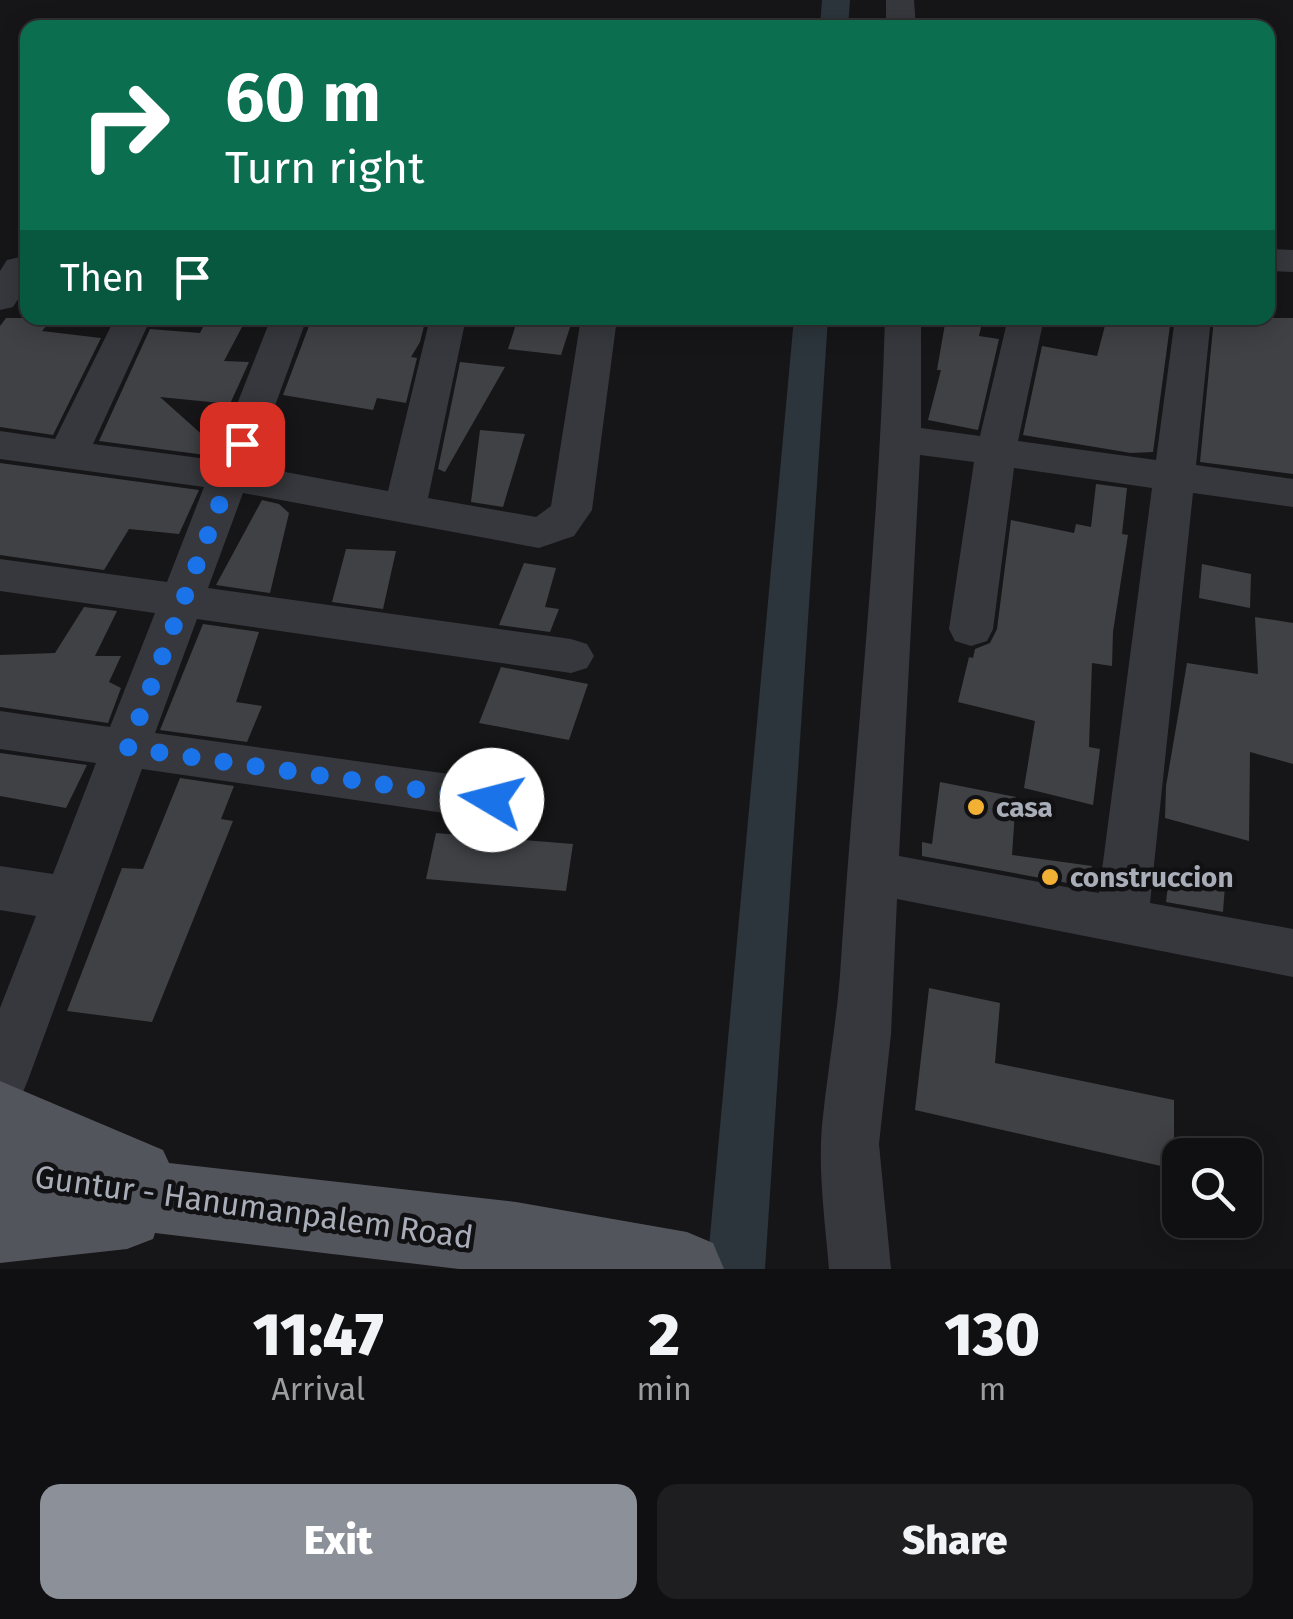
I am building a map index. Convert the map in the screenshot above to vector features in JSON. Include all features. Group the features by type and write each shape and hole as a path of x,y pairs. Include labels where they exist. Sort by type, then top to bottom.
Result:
{"main road":[{"path":"0,1115 210,1205"},
{"name":"Guntur - Hanumanpalem Road","path":"0,1171 210,1205 617,1254 686,1269"},
{"path":"0,1226 210,1205"}],"street":[{"path":"0,299 20,268"},
{"path":"68,454 130,325"},
{"path":"0,1080 286,325"},
{"path":"405,509 446,325"},
{"path":"0,445 230,476 539,533 559,525 570,510 598,325"},
{"path":"860,1269 850,1175 852,1123 863,1052 870,872 903,439 903,325"},
{"path":"971,629 996,452 1024,325"},
{"path":"1122,920 1192,325"},
{"path":"903,439 1293,493"},
{"path":"0,575 571,656"},
{"path":"0,730 492,800"},
{"path":"870,872 1293,953"},
{"path":"0,888 70,899"}],"building":[{"path":"6,318 20,318 20,325 47,325 42,331 101,338 53,435 0,427 0,326"},
{"path":"1275,318 1293,318 1293,474 1200,462 1213,325 1275,325"},
{"path":"204,325 243,325 224,361 249,362 230,404 160,397 216,447 213,456 99,441 150,329 200,333"},
{"path":"309,325 424,325 411,357 417,358 406,403 377,398 373,410 283,395"},
{"path":"516,325 571,325 561,355 508,349"},
{"path":"945,325 981,325 979,336 999,339 978,430 928,420 941,370 937,370"},
{"path":"1105,325 1170,325 1153,452 1131,453 1023,435 1042,346 1097,356"},
{"path":"460,362 505,367 445,472 438,469"},
{"path":"480,430 525,434 503,507 471,502"},
{"path":"0,463 199,490 179,534 129,529 104,570 0,555"},
{"path":"1096,484 1127,488 1122,534 1128,535 1113,632 1112,666 1092,663 1089,747 1100,749 1093,805 1024,788 1035,721 958,702 969,657 973,658 975,649 990,643 997,629 1011,520 1074,533 1076,524 1091,527"},
{"path":"262,500 279,504 289,513 270,593 216,585"},
{"path":"346,549 396,551 383,609 332,602"},
{"path":"524,563 556,568 545,607 559,609 550,632 499,625"},
{"path":"1202,564 1251,574 1250,608 1199,598"},
{"path":"84,607 117,611 95,656 121,656 109,682 121,688 108,723 0,707 0,655 55,653"},
{"path":"1255,617 1293,623 1293,764 1250,752 1249,841 1165,818 1166,786 1187,663 1258,674"},
{"path":"203,624 259,632 236,702 262,706 247,742 160,730"},
{"path":"501,667 588,684 569,740 479,723"},
{"path":"0,753 87,765 66,808 0,796"},
{"path":"180,778 234,786 221,819 233,821 152,1022 67,1011 122,868 143,869"},
{"path":"940,782 1016,797 1012,855 1092,866 1089,887 922,856 922,842 932,844"},
{"path":"436,833 573,844 566,891 426,879"},
{"path":"1169,877 1225,885 1223,912 1166,902"},
{"path":"929,988 1000,1003 995,1063 1174,1100 1174,1138 1162,1138 1162,1166 915,1110"}],"waterway":[{"path":"835,20 836,0"},
{"path":"736,1269 810,325"}],"place":[{"name":"casa","path":"976,807"},
{"name":"construccion","path":"1050,877"}],"route":[{"path":"242,444 128,748 492,800"}]}
